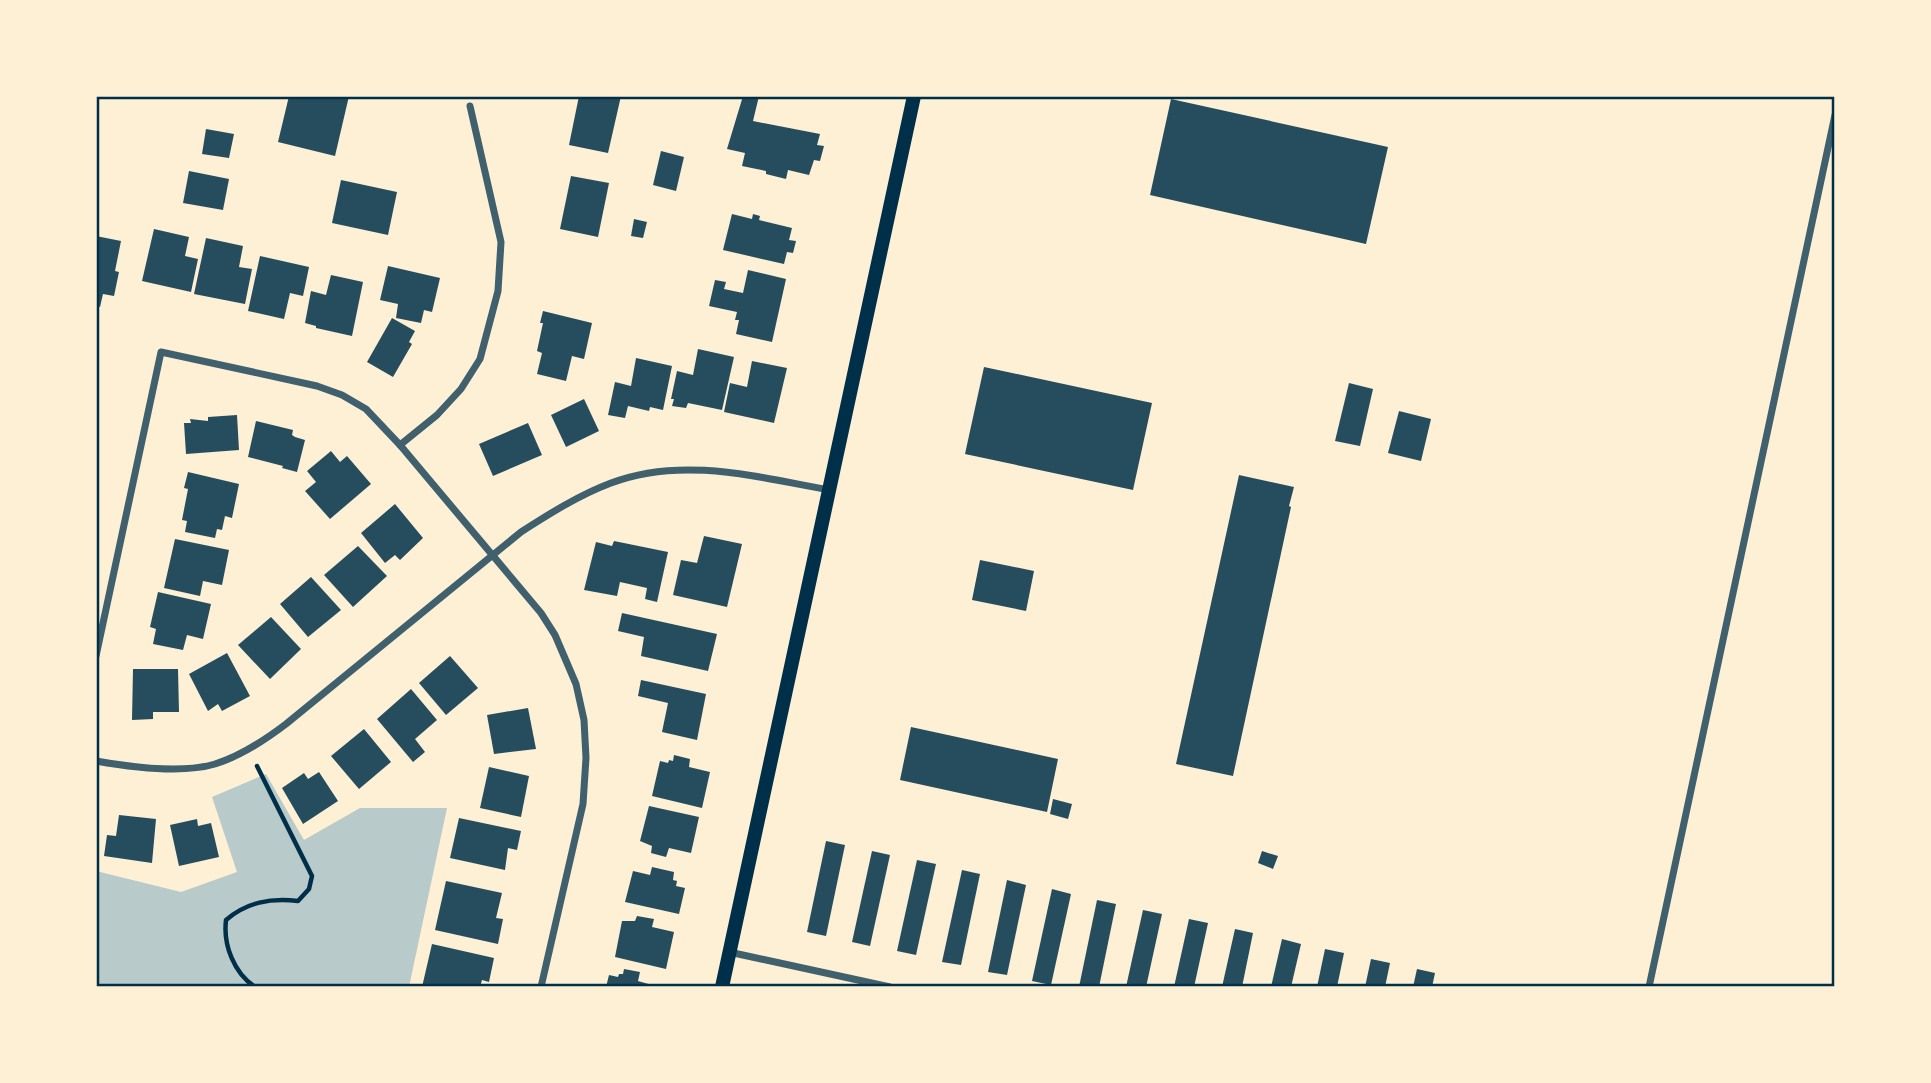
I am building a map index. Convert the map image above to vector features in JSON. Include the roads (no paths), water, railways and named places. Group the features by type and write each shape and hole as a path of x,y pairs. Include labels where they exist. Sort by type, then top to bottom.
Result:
{"main road":[{"path":"722,987 914,96"}],"street":[{"path":"400,444 437,415 461,389 480,359 498,291 501,242 470,106"},
{"path":"1649,987 1835,115"},
{"path":"96,656 161,352 317,386 342,395 366,410 400,444 541,613 555,635 576,684 584,720 586,770 583,804 541,987"},
{"path":"96,761 172,769 214,764 248,749 286,724 520,532 612,482 652,473 690,469 720,470 829,490"},
{"path":"729,952 890,987"}]}
